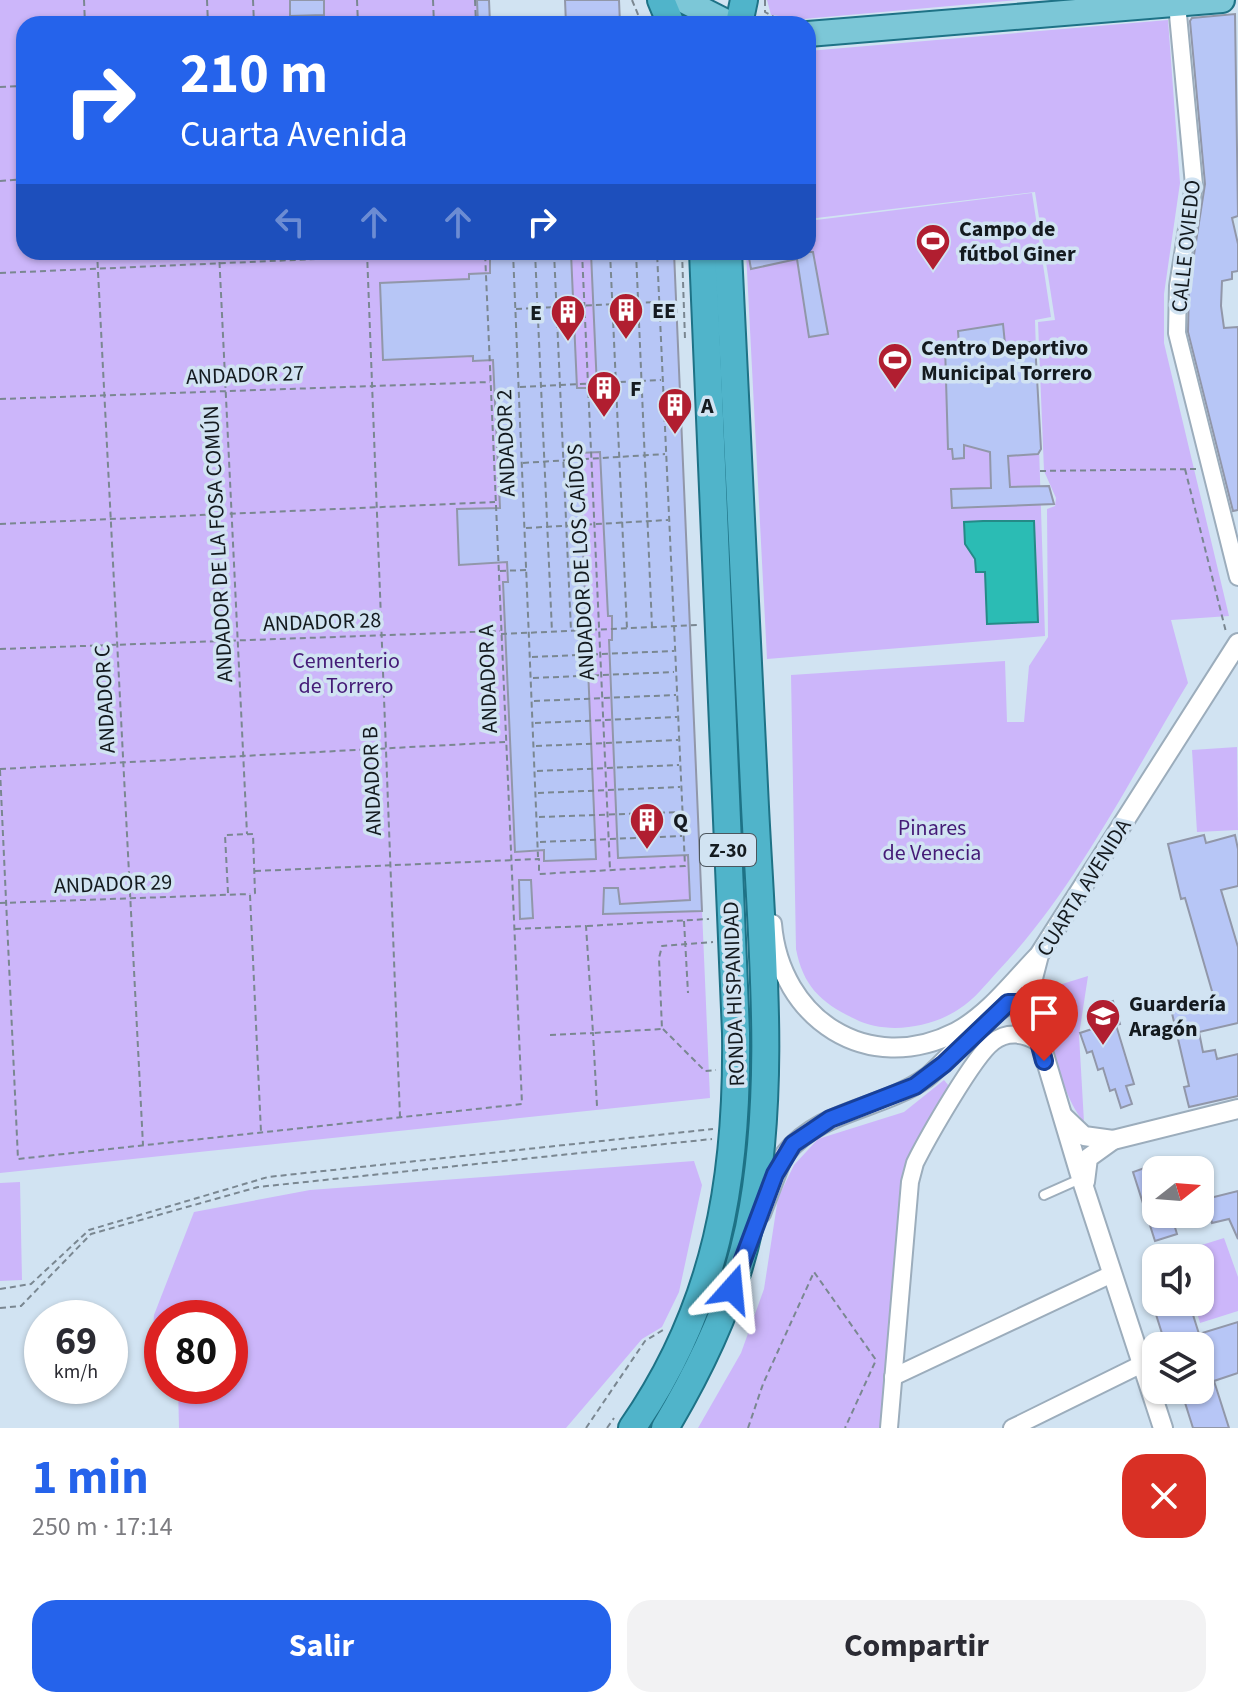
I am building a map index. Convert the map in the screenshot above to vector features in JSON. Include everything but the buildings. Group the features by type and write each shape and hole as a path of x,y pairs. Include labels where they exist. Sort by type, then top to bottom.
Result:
{"highway":[{"name":"RONDA HISPANIDAD","path":"623,1423 674,1355 708,1274 732,1168 724,1073 719,624 703,260"},
{"name":"RONDA HISPANIDAD","path":"665,1428 695,1376 744,1251 756,1185 763,1115 758,873 728,260"}],"main road":[{"path":"683,0 714,16"},
{"path":"816,27 1222,0"}],"street":[{"name":"CALLE OVIEDO","path":"1177,4 1194,185 1176,320 1209,468 1238,577"},
{"name":"CUARTA AVENIDA","path":"1142,1364 1039,1043 1031,1011 1031,986 1039,955 1232,638"},
{"path":"758,873 768,893 774,942 792,990 815,1018 863,1043 907,1047 954,1033 985,1011 1039,955"},
{"path":"744,1251 756,1231 785,1154 815,1126 915,1086 944,1064 1004,1005 1021,1003 1031,1011"},
{"path":"889,1428 910,1182 915,1163 990,1043 1012,1035 1025,1035 1039,1043"},
{"path":"1058,1107 1077,1132 1093,1139 1113,1140 1238,1109"},
{"path":"1084,1187 1088,1158 1113,1140"},
{"path":"893,1377 1112,1274"},
{"path":"1012,1428 1142,1364"},
{"name":"CUARTA AVENIDA","path":"1155,1404 1163,1428"}],"lane":[{"path":"1044,1195 1084,1187"}],"path":[{"name":"ANDADOR C","path":"97,260 143,1145"},
{"name":"ANDADOR DE LA FOSA COMÚN","path":"220,260 247,834 253,834 255,871 255,893 250,894"},
{"path":"0,273 294,260"},
{"name":"ANDADOR B","path":"367,260 400,1117"},
{"name":"ANDADOR A","path":"400,1117 522,1104 485,260"},
{"name":"ANDADOR 2","path":"513,260 539,859"},
{"path":"535,260 552,632"},
{"path":"554,260 571,631"},
{"name":"ANDADOR DE LOS CAÍDOS","path":"582,260 610,870"},
{"path":"610,260 627,629"},
{"path":"636,260 652,627"},
{"path":"255,871 539,859 539,874 685,866 657,260"},
{"path":"682,260 686,345"},
{"path":"515,309 659,302"},
{"path":"519,387 663,380"},
{"name":"ANDADOR 27","path":"0,399 491,382"},
{"path":"522,463 666,454"},
{"path":"1040,471 1209,468"},
{"path":"1185,469 1232,638"},
{"path":"0,524 496,502"},
{"path":"525,528 669,519"},
{"path":"499,571 527,570"},
{"name":"ANDADOR 28","path":"0,649 719,624"},
{"path":"530,657 675,651"},
{"path":"531,678 676,672"},
{"path":"532,701 677,695"},
{"path":"533,723 678,717"},
{"path":"534,746 679,740"},
{"path":"400,1117 18,1159 0,769 506,741"},
{"path":"535,771 680,765"},
{"path":"536,793 681,787"},
{"path":"537,818 682,812"},
{"path":"247,834 225,835 228,894 250,894 261,1132"},
{"path":"538,842 683,836"},
{"name":"ANDADOR 29","path":"0,903 228,894"},
{"path":"514,929 712,918 722,942 662,946 659,958 662,1029 705,1071 724,1073"},
{"path":"683,920 688,993"},
{"path":"586,926 597,1106"},
{"path":"550,1035 662,1029"},
{"path":"0,1289 31,1284 89,1230 268,1177 718,1129"},
{"path":"0,1308 21,1306 91,1234 258,1187 718,1138"},
{"path":"748,1428 776,1355 814,1272 876,1360 845,1428"},
{"path":"586,1428 645,1341 667,1327 663,1337"},
{"path":"607,1428 623,1423"}],"green space":[{"name":"Cementerio de Torrero","path":"0,0 489,0 490,16 16,16 16,260 674,260 710,1098 0,1173"},
{"path":"767,0 1019,0 816,18 771,15"},
{"name":"Pinares de Venecia","path":"1168,20 1180,183 1164,294 1164,343 1229,616 1171,620 1188,683 1077,870 1026,939 980,992 948,1016 908,1027 867,1024 832,1007 815,992 799,962 796,949 791,675 1005,661 1007,722 1024,722 1029,666 1048,637 1047,509 1055,506 1056,498 1044,471 1038,322 1055,320 1035,192 816,218 816,50"},
{"name":"Centro Deportivo Municipal Torrero","path":"1032,193 1051,317 1035,320 1045,636 767,659 746,260 816,260 816,220"},
{"path":"1237,747 1238,830 1197,832 1192,750"},
{"path":"1088,976 1079,1035 1084,1122 1069,1097 1056,1061 1045,994 1046,989"},
{"path":"944,1080 949,1086 903,1170 881,1428 698,1428 741,1353 764,1289 778,1198 794,1165 818,1139 904,1112"},
{"path":"694,1161 702,1185 679,1292 662,1327 642,1339 566,1428 179,1428 178,1404 248,1404 248,1300 160,1300 194,1212 310,1190"},
{"path":"20,1182 22,1280 0,1281 0,1183"},
{"path":"1224,1238 1238,1277 1238,1311 1200,1323 1198,1316 1214,1316 1214,1244 1205,1244"}],"shaded area":[{"path":"1034,521 1038,622 987,624 985,572 976,572 975,559 965,544 964,522"}],"place":[{"name":"Campo de fútbol Giner","path":"933,272"},
{"name":"EE","path":"626,341"},
{"name":"E","path":"568,343"},
{"name":"Centro Deportivo Municipal Torrero","path":"895,391"},
{"name":"F","path":"604,419"},
{"name":"A","path":"675,436"},
{"name":"Q","path":"647,851"},
{"name":"Guardería Aragón","path":"1103,1047"}],"route":[{"path":"732,1289 744,1251 756,1231 785,1154 815,1126 915,1086 944,1064 1008,1003 1021,1003 1031,1011 1044,1061"}]}
